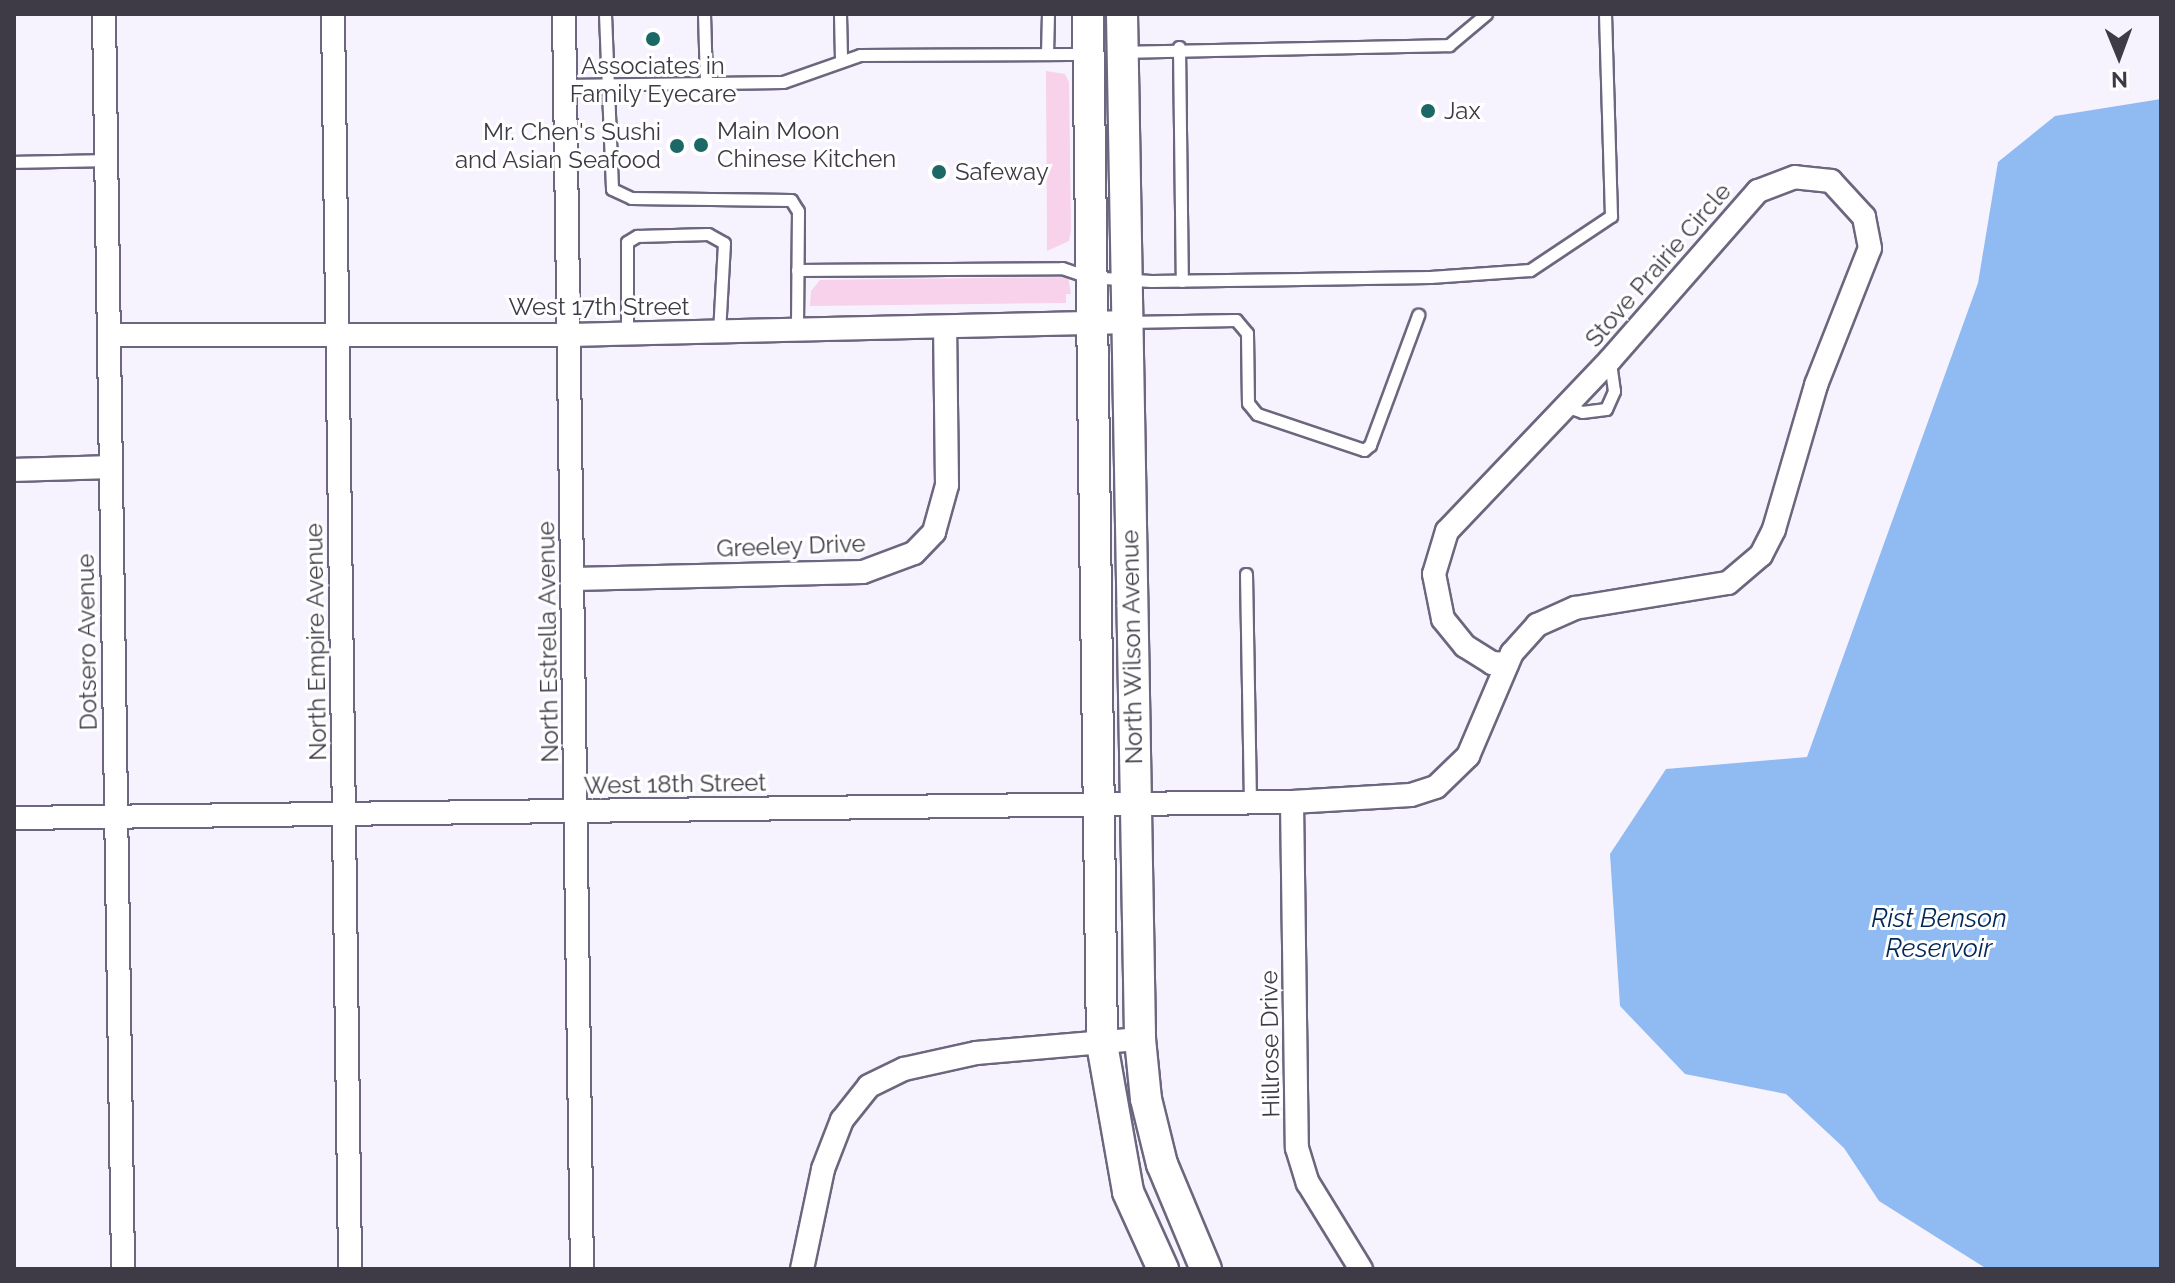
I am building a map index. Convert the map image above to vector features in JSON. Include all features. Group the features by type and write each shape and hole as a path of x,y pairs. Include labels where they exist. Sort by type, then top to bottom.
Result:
{"main road":[{"name":"North Wilson Avenue","path":"1088,14 1088,277 1102,1044 1128,1192 1163,1269"},
{"name":"North Wilson Avenue","path":"1122,14 1140,1039 1146,1099 1162,1164 1206,1269"},
{"path":"1088,54 1102,61 1106,73 1111,154 1126,189"}],"street":[{"name":"Dotsero Avenue","path":"104,14 123,1269"},
{"name":"North Empire Avenue","path":"333,14 350,1269"},
{"name":"North Estrella Avenue","path":"564,14 582,1269"},
{"name":"Stove Prairie Circle","path":"1292,802 1411,795 1436,787 1468,756 1507,664 1523,639 1563,611 1710,588 1754,565 1774,529 1816,385 1866,265 1870,248 1864,217 1844,192 1820,178 1795,177 1758,191 1610,360 1458,516 1437,558 1434,587 1443,619 1465,646 1492,663 1507,664"},
{"name":"West 17th Street","path":"109,335 337,331 570,335 1127,322"},
{"name":"Greeley Drive","path":"574,579 863,572 914,553 934,532 947,485 945,327"},
{"path":"14,470 110,467"},
{"path":"1136,804 1292,802"},
{"name":"Hillrose Drive","path":"1292,802 1297,1148 1308,1183 1361,1269"},
{"name":"West 18th Street","path":"14,818 1136,804"},
{"path":"802,1269 823,1169 842,1120 869,1086 904,1069 965,1055 1140,1039"}],"lane":[{"path":"605,14 611,184 616,194 787,198 798,211 797,330"},
{"path":"704,14 706,83"},
{"path":"840,14 841,58"},
{"path":"1047,54 1048,14"},
{"path":"1123,52 1179,47 1449,45 1486,14"},
{"path":"797,270 1062,268 1088,277 1182,281 1430,277 1530,270 1611,216 1605,14"},
{"path":"1179,47 1182,281"},
{"path":"565,85 796,81 841,58 1088,54"},
{"path":"14,162 106,160"},
{"path":"627,334 627,242 637,236 680,234 715,235 724,243 719,332"},
{"path":"1127,322 1236,320 1247,333 1248,403 1257,414 1364,450 1370,445 1418,315"},
{"path":"1565,406 1597,412 1612,402 1610,360"},
{"path":"1246,574 1250,803"}],"shaded area":[{"path":"1046,71 1065,74 1069,82 1071,230 1069,241 1047,251"},
{"path":"1068,277 1071,294 1066,294 1066,303 810,306 811,291 820,280"}],"water":[{"name":"Rist Benson Reservoir","path":"2161,99 2161,1269 1987,1269 1879,1201 1844,1148 1786,1094 1685,1074 1620,1006 1610,854 1666,769 1807,757 1978,283 1998,162 2055,116"}],"place":[{"name":"Associates in Family Eyecare","path":"653,39"},
{"name":"Jax","path":"1428,111"},
{"name":"Main Moon Chinese Kitchen","path":"701,145"},
{"name":"Mr. Chen's Sushi and Asian Seafood","path":"677,146"},
{"name":"Safeway","path":"939,172"}]}
